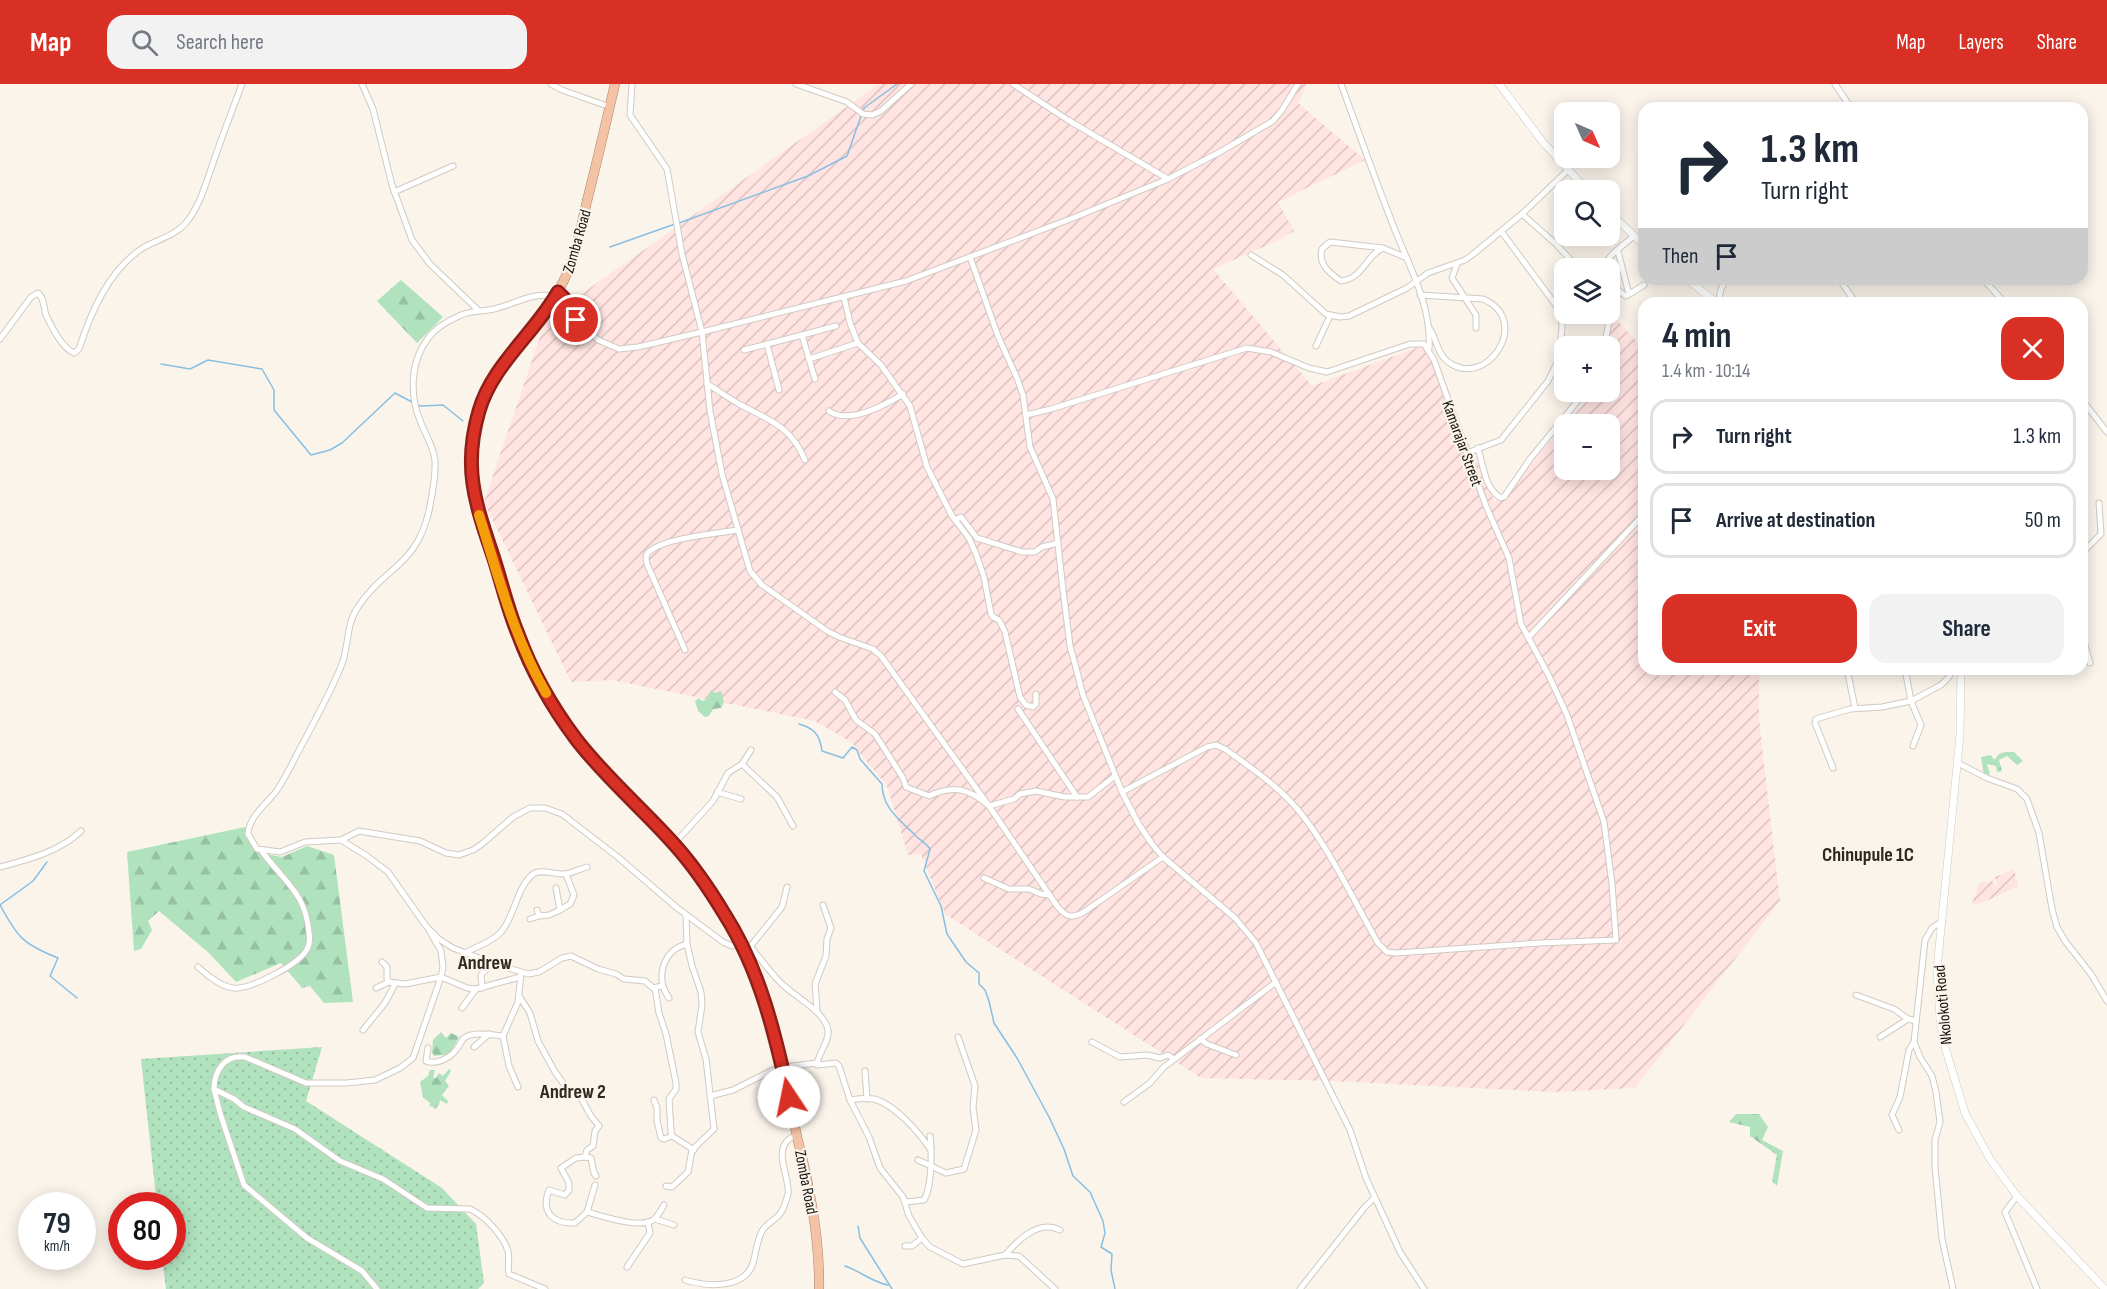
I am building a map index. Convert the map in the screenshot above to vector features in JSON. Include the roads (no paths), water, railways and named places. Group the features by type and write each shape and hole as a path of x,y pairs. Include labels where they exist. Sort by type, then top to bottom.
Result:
{"highway":[{"name":"Zomba Road","path":"615,84 573,259 555,297 500,370 479,408 471,458 473,492 517,633 546,693 586,750 674,844 710,890 746,948 765,1001 783,1067 815,1223 820,1264 819,1289"}],"main road":[{"path":"1499,84 1524,118 1578,180"},
{"path":"1620,222 1638,238"},
{"path":"1695,285 1710,297"},
{"name":"Nkolokoti Road","path":"1961,675 1958,763 1937,969 1940,1020 1952,1077 1965,1113 1990,1159 2017,1196 2105,1289"}],"street":[{"path":"0,339 31,297 38,293 43,298 45,313 62,343 74,353 79,349 96,304 127,261 143,248 184,226 193,213 202,195 242,84"},
{"path":"362,84 374,109 394,192 409,235 421,254 478,310"},
{"path":"551,84 610,107"},
{"path":"632,84 630,115 667,169 676,224 702,332 710,411 737,530 747,565 756,580 833,634 873,649 881,656 1067,916 1079,915 1163,857"},
{"path":"796,84 847,102 861,112 872,115 881,111 911,84"},
{"path":"1013,84 1068,120 1168,179"},
{"path":"555,297 598,340 619,349 638,347 702,332 906,280 1168,179 1273,122 1298,84"},
{"path":"1341,84 1418,282 1420,294 1428,327 1438,350 1447,361 1471,369 1485,363 1496,353 1503,342 1505,322 1500,311 1491,302 1483,299 1420,294"},
{"path":"1835,84 1847,102"},
{"path":"394,192 453,166"},
{"path":"1251,255 1274,267 1319,309 1330,316 1349,316 1418,282 1428,273 1458,263 1472,255 1522,214 1568,170"},
{"path":"1522,214 1569,258"},
{"path":"1467,453 1501,440 1554,371 1562,336 1562,316 1558,306 1501,231"},
{"path":"1608,258 1638,241"},
{"path":"1383,248 1374,252 1362,270 1343,280 1338,279 1324,266 1320,255 1324,246 1330,242 1383,248 1407,258"},
{"path":"1618,251 1625,285 1631,292"},
{"path":"970,257 998,336 1023,395 1030,447 1053,499 1070,646 1083,695 1122,792 1145,834 1163,857 1249,932 1350,1130 1374,1198 1400,1252 1424,1289"},
{"path":"1458,263 1452,278 1476,315 1476,328"},
{"path":"1620,290 1626,296 1644,285"},
{"path":"1988,285 2000,297"},
{"path":"569,312 568,302 555,297 541,296 494,309 460,315 440,326 430,335 418,358 413,383 415,406 430,441 435,461 432,493 422,533 411,554 369,594 354,614 341,666 283,781 250,825 248,834 257,849 280,852 304,843 341,840 356,831 369,831 420,841 446,853 459,855 473,850 509,819 528,809 554,810 620,858 686,915 725,944 746,948 800,1000 817,1010"},
{"path":"844,297 848,317 858,343 880,365 910,406 927,467 955,519 969,538 984,577 991,614 999,620 1005,632 1020,697 1026,705 1033,707 1036,704 1036,694"},
{"path":"1316,346 1330,316"},
{"path":"744,350 836,326"},
{"name":"Kamarajar Street","path":"1122,792 1207,747 1216,745 1224,749 1278,789 1302,815 1326,851 1378,944 1387,951 1396,953 1616,940 1604,822 1565,711 1521,624 1509,558 1486,506 1429,349 1428,327"},
{"path":"802,335 815,379"},
{"path":"810,359 858,343"},
{"path":"1026,414 1051,409 1247,348 1258,348 1309,368 1327,372 1410,344 1421,343 1429,349"},
{"path":"767,344 779,390"},
{"path":"707,384 777,424 793,438 805,460"},
{"path":"829,411 843,416 873,411 903,394"},
{"path":"1478,448 1484,474 1494,493 1501,498 1504,497 1536,452 1578,402"},
{"path":"2088,408 2107,432"},
{"path":"2088,547 2101,534 2099,503"},
{"path":"955,519 961,517 977,538 1022,552 1035,552 1042,547 1058,543"},
{"path":"1528,638 1638,520"},
{"path":"685,650 647,564 647,554 650,550 676,541 737,530"},
{"path":"2088,656 2090,663"},
{"path":"1848,675 1855,708"},
{"path":"1906,675 1911,701 1922,727 1913,746"},
{"path":"1833,768 1815,721 1855,708 1882,707 1911,701 1941,685 1950,675"},
{"path":"835,692 845,700 856,720 875,734 903,778 906,787 929,796 945,789 960,789 981,798 989,806"},
{"path":"1018,710 1077,797"},
{"path":"674,844 711,803 728,773 742,764 751,750"},
{"path":"1958,763 1987,778 2017,789 2027,799 2039,833 2057,927 2091,974 2107,1001"},
{"path":"742,764 777,797 793,826"},
{"path":"989,806 1014,799 1020,794 1036,791 1088,797 1115,776"},
{"path":"717,792 741,799"},
{"path":"0,867 66,843 81,831"},
{"path":"341,840 388,872 441,951 441,977 413,1058 394,1072 364,1082 306,1083 245,1057 234,1056 221,1066 214,1089 244,1185 300,1234 362,1271 377,1289"},
{"path":"198,967 211,978 226,986 243,987 281,971 307,950 309,931 304,907 294,890 261,850"},
{"path":"465,953 491,941 500,933 512,915 523,888 533,874 537,872 566,874 587,867"},
{"path":"530,919 538,913 549,915 570,904 574,895 566,874"},
{"path":"984,878 1009,889 1029,889 1050,895"},
{"path":"746,948 782,907 787,887"},
{"path":"556,888 560,910"},
{"path":"817,1064 828,1035 828,1028 817,1010 815,984 826,956 826,939 831,928 823,905"},
{"path":"666,1186 672,1187 686,1175 692,1150 714,1129 705,1054 698,1032 702,1005 701,992 687,945 686,915"},
{"path":"1899,1130 1892,1114 1900,1096 1909,1050 1914,1042 1925,940 1932,928 1941,922"},
{"path":"429,930 448,945 521,975"},
{"path":"669,998 662,986 664,961 676,947 687,945"},
{"path":"376,988 392,983 441,977 467,988 479,988 538,972 562,958 571,956 624,979 642,980 654,988 676,1083 676,1089 669,1099 672,1136"},
{"path":"382,962 387,967 387,979 392,983"},
{"path":"462,1008 479,988 481,975 492,963"},
{"path":"518,1086 509,1066 503,1036 519,996 521,975"},
{"path":"1124,1102 1150,1083 1174,1059 1276,982"},
{"path":"363,1030 385,1003 392,983"},
{"path":"654,988 662,986"},
{"path":"1856,995 1894,1009 1908,1019 1916,1021"},
{"path":"519,996 530,1013 538,1041 555,1072 568,1090 581,1098 591,1116 600,1126 595,1131 593,1146 587,1150 585,1157"},
{"path":"1880,1037 1908,1019"},
{"path":"428,1048 426,1061 434,1063 454,1053 464,1038 468,1036 489,1034 503,1036"},
{"path":"474,1047 489,1034"},
{"path":"918,1161 946,1173 964,1169 976,1130 973,1107 975,1086 958,1037"},
{"path":"1200,1039 1236,1055"},
{"path":"1092,1042 1120,1057 1147,1055 1160,1058 1168,1055 1174,1059"},
{"path":"1914,1042 1932,1076 1936,1092 1940,1122 1935,1140 1935,1167 1942,1239 1953,1289"},
{"path":"710,1096 733,1090 783,1067 833,1063 839,1065 850,1100 869,1137 880,1168 906,1202 909,1215 922,1238 930,1246 963,1264 1005,1255 1019,1256 1055,1289"},
{"path":"865,1071 867,1099"},
{"path":"214,1089 244,1107 296,1129 340,1161 383,1179 427,1208 470,1209 476,1212 503,1241 508,1251 509,1274 546,1289"},
{"path":"850,1100 867,1099 891,1107 930,1149"},
{"path":"654,1100 661,1138 672,1136"},
{"path":"672,1136 694,1150"},
{"path":"685,1280 693,1283 727,1286 748,1273 763,1230 779,1215 784,1205 788,1187 782,1167 783,1151 789,1140 797,1136"},
{"path":"906,1202 920,1201 925,1198 931,1183 930,1136"},
{"path":"595,1185 586,1212 575,1224 555,1221 548,1212 546,1202 549,1191 565,1195 569,1191 569,1183 561,1168 576,1158 591,1158 594,1173 597,1176"},
{"path":"2017,1196 2005,1212 2037,1289"},
{"path":"1300,1289 1374,1198"},
{"path":"586,1212 638,1224 655,1219 664,1205"},
{"path":"655,1219 674,1225"},
{"path":"627,1267 650,1233 648,1222"},
{"path":"1005,1255 1017,1241 1032,1230 1053,1226 1060,1230"},
{"path":"905,1246 912,1246 922,1238"}],"waterway":[{"path":"863,112 864,108 897,84"},
{"path":"679,223 808,176 847,156 861,116"},
{"path":"610,247 675,224"},
{"path":"161,364 190,369 208,360 262,369 274,390 274,410 311,455 330,450 342,443 395,393 412,402"},
{"path":"416,405 443,405 463,421"},
{"path":"799,724 815,733 822,751 843,758 852,747 857,750 860,759 882,784 885,800 893,813 930,849 924,871 941,906 947,934 966,962 979,973 979,984 985,990 994,1023 1017,1058 1049,1117 1064,1149 1073,1176 1090,1192 1103,1221 1105,1233 1101,1247 1112,1254 1111,1270 1115,1289"},
{"path":"47,862 33,881 0,905 23,939 58,958 50,976 77,998"},
{"path":"858,1226 860,1238 892,1289"},
{"path":"845,1266 888,1285"}],"district":[{"name":"Chinupule 1C","path":"1868,854"},
{"name":"Andrew","path":"485,962"},
{"name":"Andrew 2","path":"573,1091"}]}
